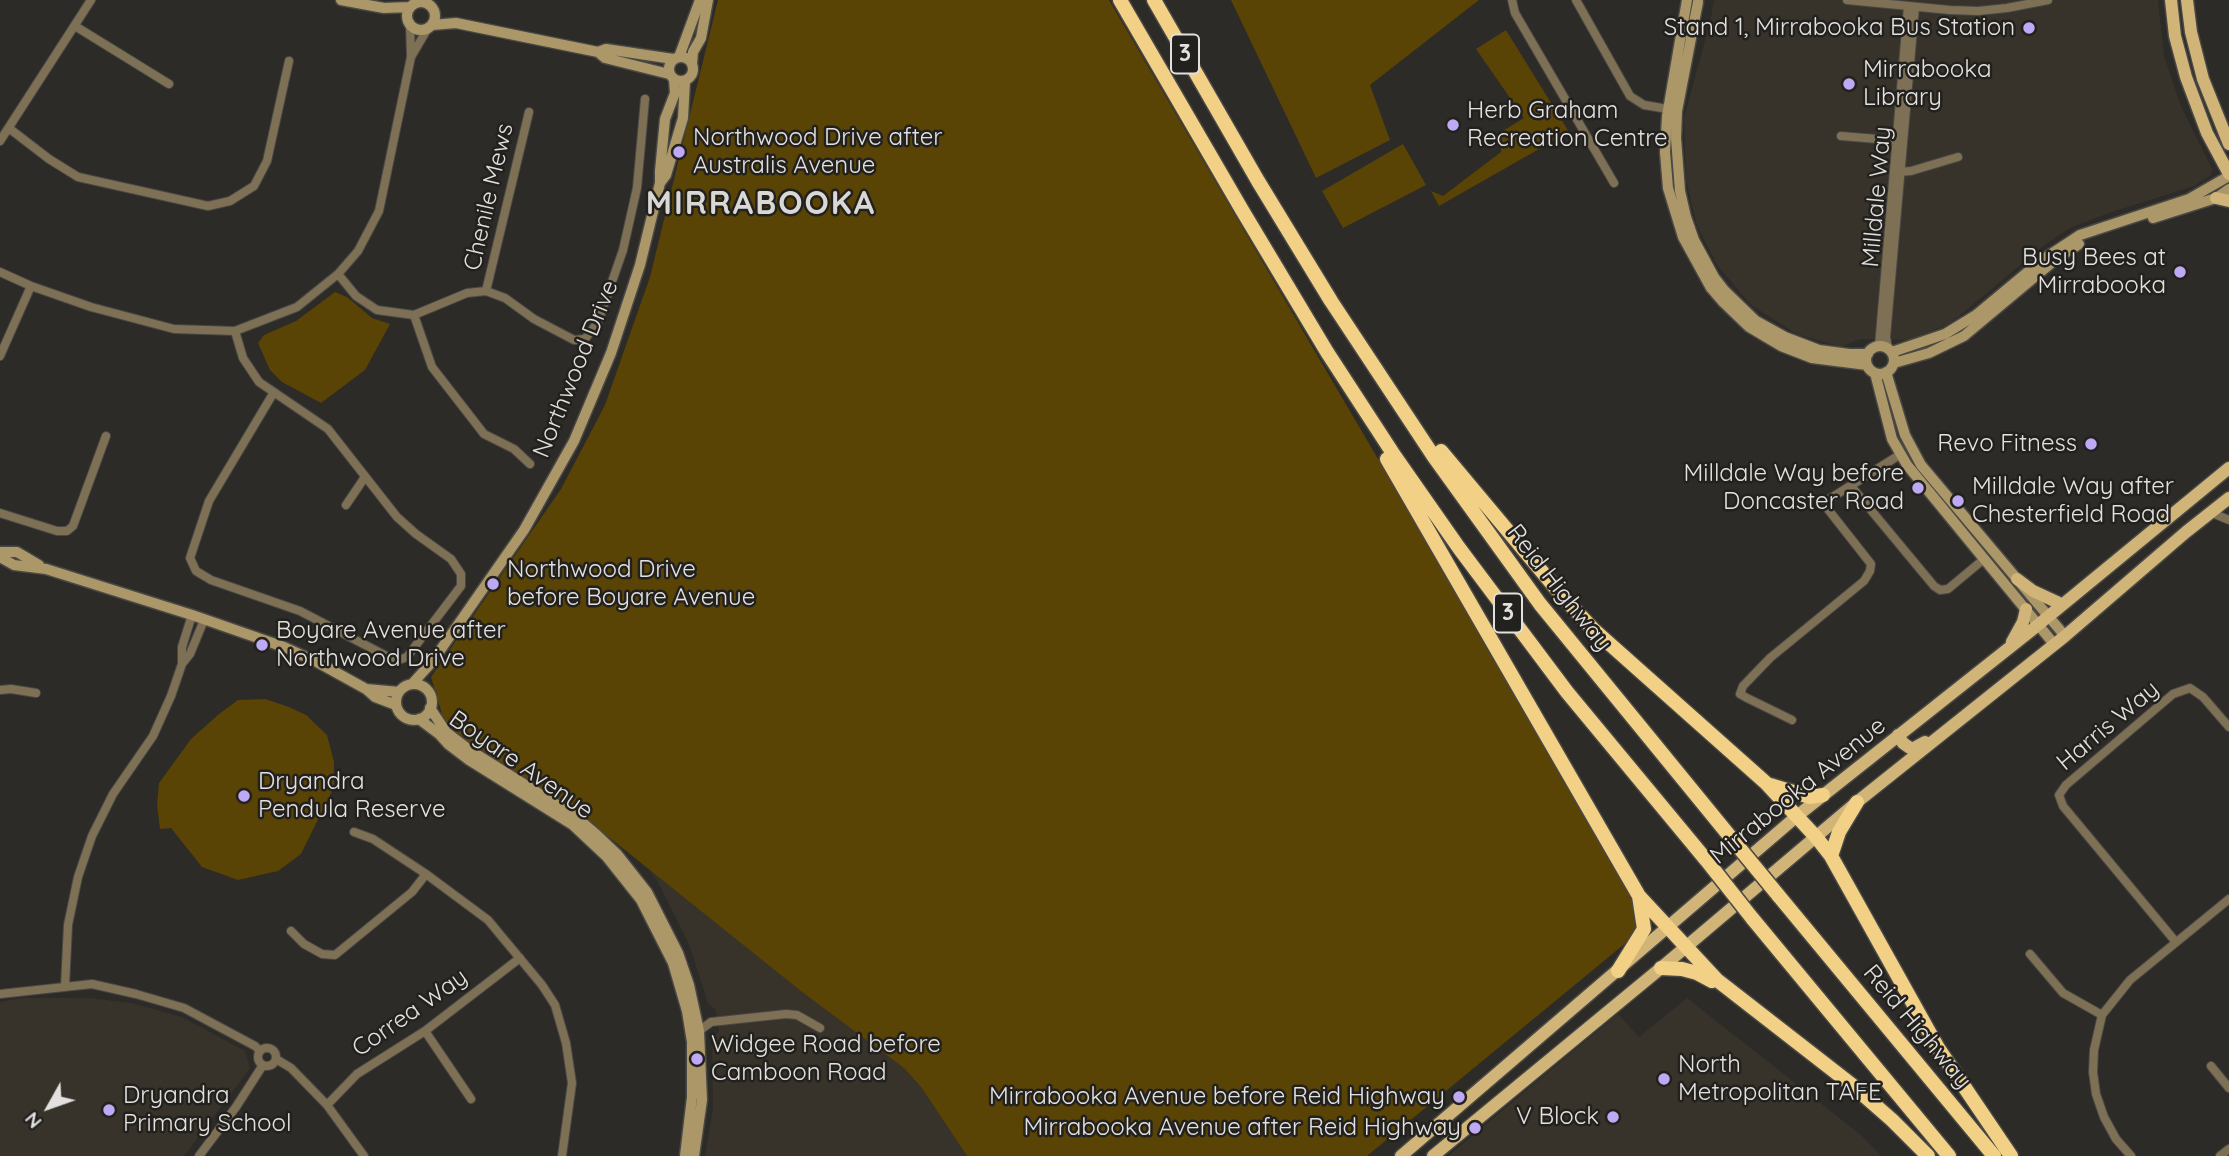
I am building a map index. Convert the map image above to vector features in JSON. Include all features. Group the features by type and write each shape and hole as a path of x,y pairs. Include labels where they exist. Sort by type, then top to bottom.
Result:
{"highway":[{"name":"3","path":"1120,0 1327,352 1394,455 1467,559 1567,692 1949,1156"},
{"name":"Reid Highway","path":"1154,0 1331,301 1388,389 1540,604 1994,1156"},
{"path":"1327,352 1639,896 1717,980 1852,1085 1928,1156"},
{"path":"1388,389 1594,630 1766,783 1816,837 1831,856 1938,1048 2011,1156"},
{"path":"1766,783 1810,797 1823,795"},
{"path":"1831,856 1839,832 1857,803"},
{"path":"1618,971 1644,929 1639,896"},
{"path":"1661,968 1697,972 1734,994"}],"main road":[{"path":"2171,0 2175,36 2186,77 2207,133 2229,175"},
{"path":"2187,0 2191,32 2203,79 2229,144"},
{"name":"Mirrabooka Avenue","path":"1401,1156 1797,816 2229,468"},
{"name":"Mirrabooka Avenue","path":"1433,1156 2229,498"},
{"path":"2184,506 2188,517 2186,532"},
{"path":"2017,579 2033,591 2061,604"},
{"path":"2006,650 2023,622 2026,609"},
{"path":"1898,736 1906,745 1914,748 1963,717"}],"street":[{"path":"0,141 91,0"},
{"path":"341,0 384,8 410,7 424,2 456,23 598,52 606,58 676,78 691,76 693,52 701,38 708,0"},
{"path":"676,78 668,66 676,58 699,0"},
{"path":"1513,0 1515,13 1614,183"},
{"path":"1576,0 1630,96 1644,105 1668,109"},
{"path":"1693,0 1668,109 1665,152 1668,188 1683,237 1693,249"},
{"path":"1847,0 1978,11 2048,0"},
{"path":"0,272 91,307 174,328 235,331 297,307 338,274 358,251 379,211 411,57 410,7"},
{"name":"Milldale Way","path":"1888,352 1899,141 1912,7"},
{"path":"384,8 418,30 456,23"},
{"path":"411,57 430,27 435,16 434,11"},
{"path":"75,26 169,84"},
{"path":"1684,43 1677,111 1676,155 1693,249 1711,288 1734,314 1766,338 1837,362 1874,366"},
{"path":"598,52 606,50 687,59 692,64"},
{"path":"10,129 78,177 208,206 230,201 254,186 267,161 289,61"},
{"name":"Northwood Drive","path":"660,183 666,175 683,118 676,78"},
{"name":"Northwood Drive","path":"412,684 432,662 523,530 574,441 611,353 640,265 660,183 665,119 675,93 676,78"},
{"path":"338,274 356,296 377,310 414,315 467,293 486,291 505,298 534,319 574,340 585,339 593,329 626,238 637,188 645,99"},
{"name":"Chenile Mews","path":"486,291 528,112"},
{"path":"1841,136 1899,141"},
{"path":"1897,171 1911,171 1958,157"},
{"path":"1874,366 1888,352 1945,334 1976,315 2042,260 2080,235 2189,199 2229,175"},
{"path":"2043,620 2026,609 1907,465 1892,439 1870,350 1929,353 1964,336 2055,260 2085,241 2223,200 2229,189"},
{"path":"0,356 31,286"},
{"path":"414,315 432,367 484,434 514,449 530,464"},
{"path":"235,331 243,358 259,382 290,401 328,429 397,517 451,559 461,574 461,586 407,657 396,661 300,611 211,580 196,571 190,558 208,501 274,392"},
{"path":"1874,366 1921,465 2017,579 2043,620 2060,640"},
{"path":"0,513 57,531 67,531 74,526 106,436"},
{"path":"1793,720 1740,694 1743,686 1770,658 1864,581 1871,564 1823,503 1901,454"},
{"path":"346,505 365,477"},
{"path":"1850,486 1940,590 1948,589 1984,559"},
{"path":"2212,513 2229,520"},
{"path":"0,554 17,552 46,569 284,647 366,689 375,697 396,705 404,716 412,719 419,719 430,708 431,698 422,686 412,684 402,688 396,705"},
{"path":"65,986 68,925 78,877 92,835 113,794 152,736 171,696 182,664 182,647 192,615"},
{"path":"182,664 190,654 204,620"},
{"name":"Northwood Drive","path":"427,690 432,662"},
{"name":"Harris Way","path":"2175,941 2063,807 2059,795 2066,785 2173,694 2189,688 2203,697 2229,727"},
{"path":"366,689 399,692"},
{"path":"0,690 36,693"},
{"name":"Boyare Avenue","path":"430,708 446,732 468,749 575,816 617,854 647,892 671,937 689,985 696,1014 702,1100 694,1156"},
{"name":"Boyare Avenue","path":"419,719 469,760 573,825 606,856 641,900 673,963 687,1011 692,1042 692,1097 685,1156"},
{"path":"354,832 373,839 488,920 542,985 555,1005 566,1043 572,1083 562,1156"},
{"path":"291,932 304,944 322,954 335,955 412,892 426,874"},
{"path":"2131,1156 2116,1139 2096,1094 2094,1050 2102,1015 2130,980 2229,899"},
{"path":"2029,954 2063,993 2102,1015"},
{"name":"Correa Way","path":"327,1105 357,1074 425,1031 520,958"},
{"path":"0,994 92,984 184,1008 260,1051"},
{"path":"696,1014 711,1022"},
{"path":"699,1031 711,1022 786,1014 797,1015 820,1028"},
{"path":"425,1031 471,1099"},
{"path":"260,1051 266,1048 272,1050 276,1059 291,1068 327,1105 364,1156"},
{"path":"260,1051 258,1060 263,1065 271,1065 276,1059"},
{"path":"199,1156 263,1065"},
{"path":"2211,1066 2229,1087"},
{"path":"2220,1156 2229,1149"}],"shaded area":[{"path":"718,0 1109,0 1650,923 1367,1156 967,1156 921,1087 904,1068 802,992 610,838 473,746 445,724 431,677 561,489 605,405 650,277"},
{"path":"1231,0 1479,0 1370,85 1390,140 1316,178"},
{"path":"1714,0 2158,0 2164,56 2180,104 2212,169 2211,175 2194,186 2070,228 2043,246 1951,323 1910,340 1859,339 1842,347 1796,334 1750,304 1717,265 1697,226 1686,180 1684,118"},
{"path":"1506,30 1569,132 1439,206 1431,191 1443,196 1501,152 1501,132 1524,118 1476,49"},
{"path":"1403,144 1426,185 1343,228 1322,191"},
{"path":"335,292 347,297 372,318 390,324 365,370 321,403 282,382 270,370 258,343 264,335 296,321"},
{"name":"Dryandra Pendula Reserve","path":"265,699 306,715 327,735 334,762 334,787 301,854 278,871 238,880 202,867 171,828 160,829 157,805 159,783 191,739 219,714 238,700"},
{"path":"647,867 802,992 904,1068 921,1087 967,1156 705,1156 713,1109 712,1040 719,1031 716,1010 708,1003 689,944 658,882"},
{"name":"Dryandra Primary School","path":"24,998 88,998 131,1003 182,1017 245,1051 250,1068 184,1156 0,1156 0,1002"},
{"name":"North Metropolitan TAFE","path":"1687,998 1861,1135 1882,1156 1448,1156 1618,1014 1639,1037"}],"place":[{"name":"Stand 1, Mirrabooka Bus Station","path":"2029,28"},
{"name":"Mirrabooka Library","path":"1849,84"},
{"name":"Herb Graham Recreation Centre","path":"1453,125"},
{"name":"Northwood Drive after Australis Avenue","path":"679,152"},
{"name":"Busy Bees at Mirrabooka","path":"2180,272"},
{"name":"Revo Fitness","path":"2091,444"},
{"name":"Milldale Way before Doncaster Road","path":"1918,488"},
{"name":"Milldale Way after Chesterfield Road","path":"1958,501"},
{"name":"Northwood Drive before Boyare Avenue","path":"493,584"},
{"name":"Boyare Avenue after Northwood Drive","path":"262,645"},
{"name":"Dryandra Pendula Reserve","path":"244,796"},
{"name":"Widgee Road before Camboon Road","path":"697,1059"},
{"name":"North Metropolitan TAFE","path":"1664,1079"},
{"name":"Mirrabooka Avenue before Reid Highway","path":"1459,1097"},
{"name":"Dryandra Primary School","path":"109,1110"},
{"name":"V Block","path":"1613,1117"},
{"name":"Mirrabooka Avenue after Reid Highway","path":"1475,1128"}],"district":[{"name":"MIRRABOOKA","path":"761,204"}]}
